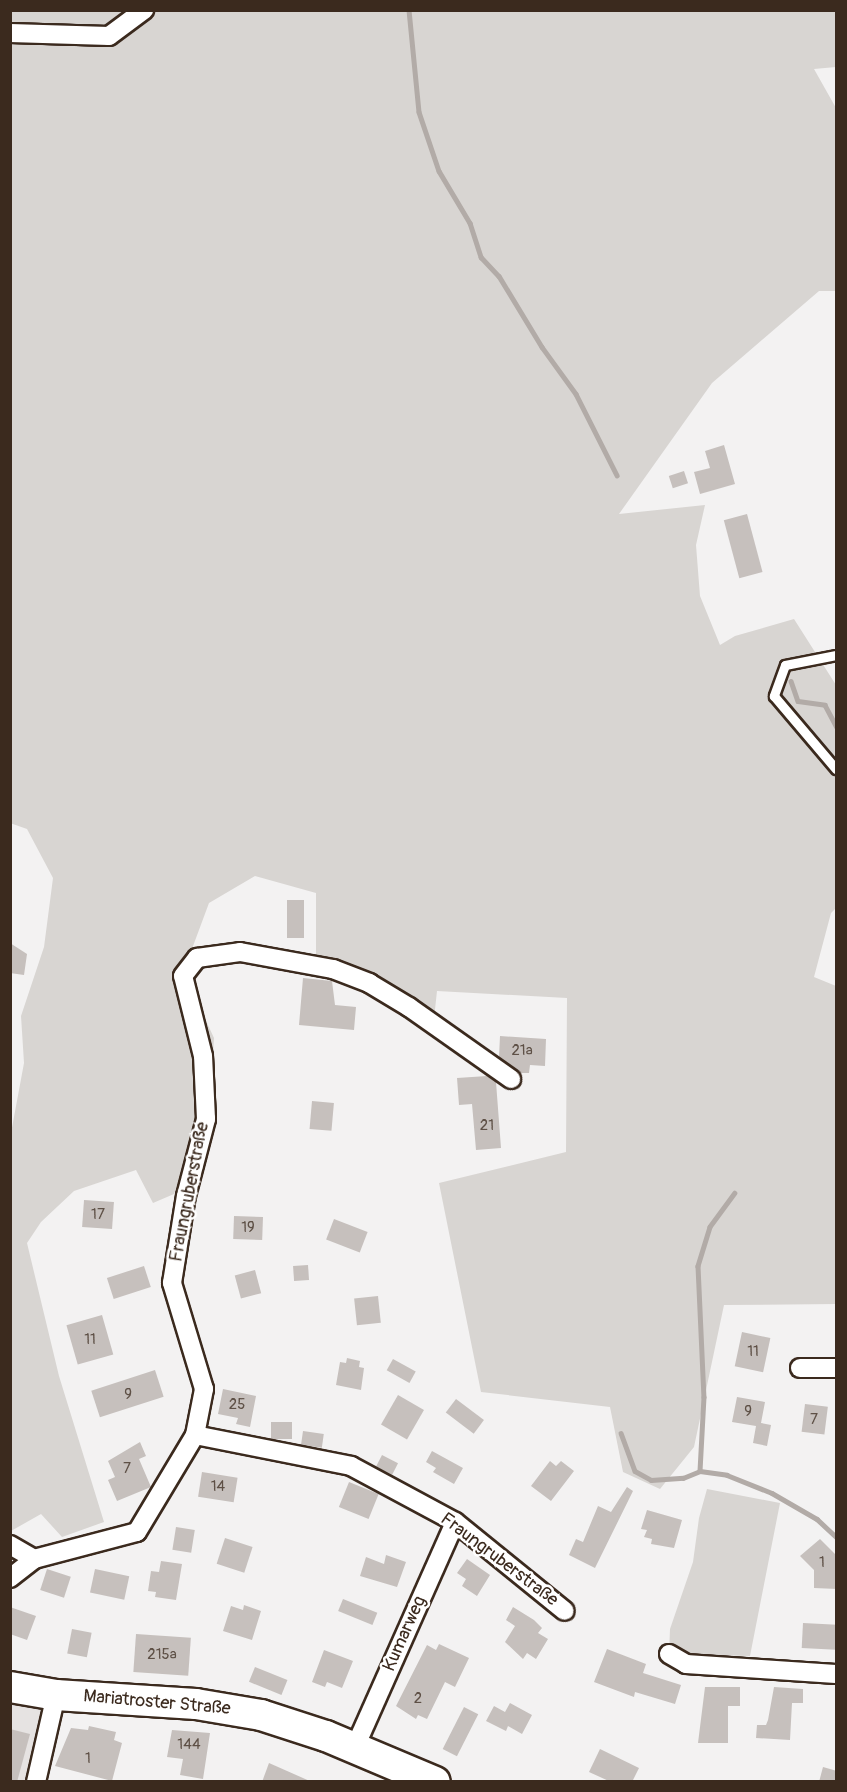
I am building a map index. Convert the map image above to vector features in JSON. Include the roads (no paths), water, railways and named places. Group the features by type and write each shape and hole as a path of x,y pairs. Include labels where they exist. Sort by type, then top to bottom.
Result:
{"main road":[{"name":"Mariatroster Straße","path":"10,1687 56,1695 230,1708 292,1724 355,1747 435,1782"}],"street":[{"path":"10,33 109,36 144,10"},
{"name":"Fraungruberstraße","path":"10,1578 34,1560 137,1532 195,1435 204,1389 172,1283 186,1196 206,1119 203,1056 183,976 197,958 240,952 283,957 333,969 369,983 409,1007 512,1079"},
{"path":"800,1368 837,1368"},
{"name":"Fraungruberstraße","path":"195,1435 351,1466 455,1522 565,1611"},
{"name":"Kumarweg","path":"355,1747 455,1522"},
{"path":"10,1545 34,1560"},
{"path":"669,1654 686,1664 837,1674"},
{"path":"36,1782 56,1695"}],"lane":[{"path":"837,656 785,665 774,696 837,769"}],"waterway":[{"path":"409,10 419,112 439,171 470,223 481,257 499,276 542,347 576,394 617,475"},
{"path":"791,681 798,701 825,705 836,726"},
{"path":"735,1193 710,1227 698,1266 704,1397 700,1471 727,1475 772,1493 817,1519 836,1537"},
{"path":"621,1433 635,1471 651,1480 683,1478 700,1471"}]}
